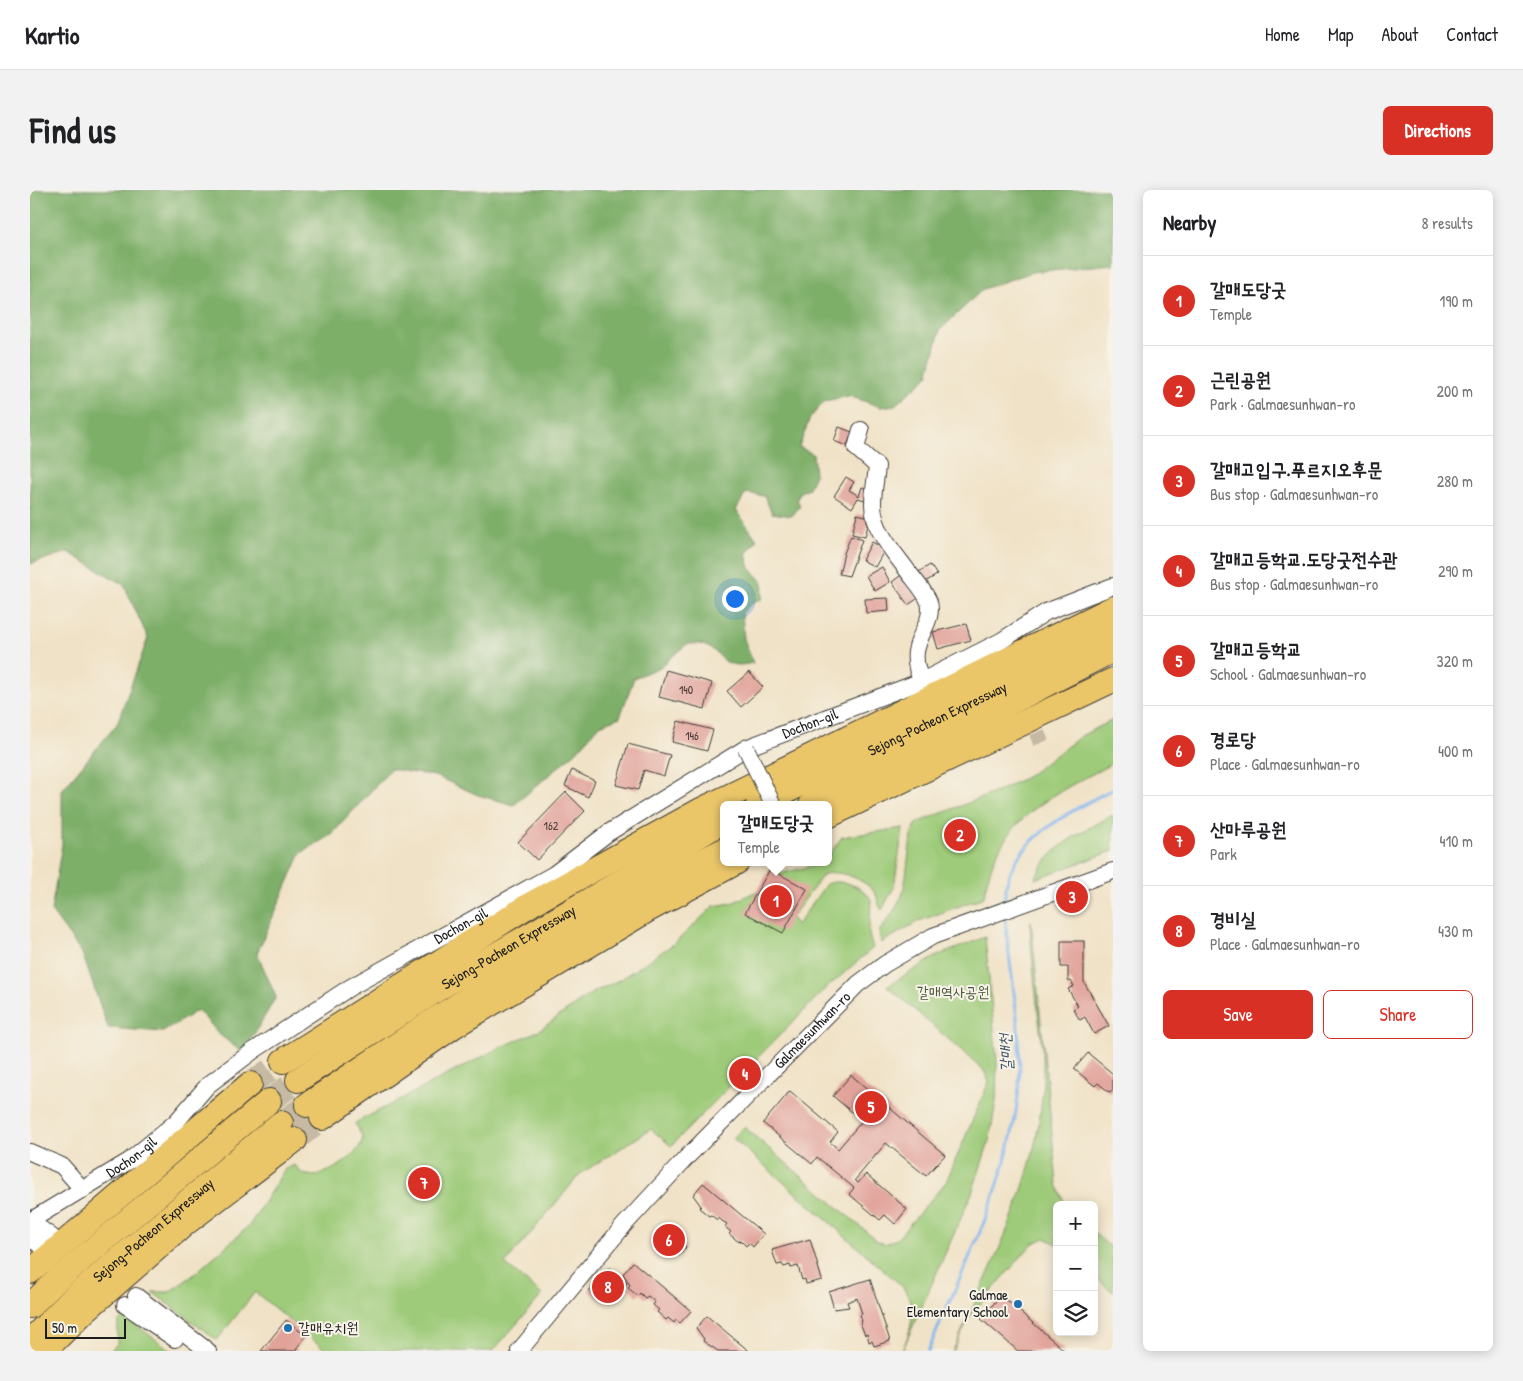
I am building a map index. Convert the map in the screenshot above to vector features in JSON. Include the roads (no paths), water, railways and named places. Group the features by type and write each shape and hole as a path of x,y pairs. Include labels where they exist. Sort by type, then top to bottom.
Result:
{"highway":[{"path":"283,1060 531,904 692,814 1113,608"},
{"name":"Sejong-Pocheon Expressway","path":"766,801 1010,684 1113,629"},
{"name":"Sejong-Pocheon Expressway","path":"819,801 1113,650"},
{"path":"832,814 1113,680"},
{"name":"Sejong-Pocheon Expressway","path":"298,1080 441,987 720,824"},
{"name":"Sejong-Pocheon Expressway","path":"720,852 619,903 428,1024 314,1112 646,911 730,866"},
{"path":"30,1272 250,1084"},
{"name":"Sejong-Pocheon Expressway","path":"30,1306 57,1280 269,1100"},
{"name":"Sejong-Pocheon Expressway","path":"30,1341 74,1297 288,1131 87,1309 44,1351"}],"street":[{"path":"861,430 856,448 877,466 873,504 875,520 886,542 928,601 930,614 918,640 915,659 916,670 922,681"},
{"name":"Dochon-gil","path":"30,1221 129,1161 176,1122 208,1085 253,1050 348,988 554,874 608,833 746,748 922,681 1001,641 1046,612 1113,586"},
{"path":"746,748 771,801"},
{"name":"Galmaesunhwan-ro","path":"519,1351 625,1224 687,1157 858,984 885,964 933,936 1113,871"},
{"path":"30,1152 62,1166 83,1190"},
{"path":"30,1221 41,1240"},
{"path":"190,1351 131,1301 208,1351"}],"waterway":[{"name":"갈매천","path":"1005,904 1007,883 1014,864 1026,847 1059,820 1113,789"},
{"name":"갈매천","path":"928,1351 971,1254 997,1188 1015,1120 1019,1086 1019,1043 1005,915"}],"tunnel":[{"path":"1028,710 1041,743"},
{"path":"250,1084 283,1061"},
{"path":"269,1101 298,1080"},
{"path":"281,1123 307,1105"},
{"path":"295,1140 322,1118"}],"place":[{"name":"근린공원","path":"960,835"},
{"name":"갈매고입구.푸르지오후문","path":"1072,897"},
{"name":"갈매도당굿","path":"776,901"},
{"name":"갈매고등학교.도당굿전수관","path":"745,1074"},
{"name":"갈매고등학교","path":"871,1107"},
{"name":"산마루공원","path":"424,1183"},
{"name":"경로당","path":"669,1240"},
{"name":"경비실","path":"608,1287"},
{"name":"Galmae Elementary School","path":"1018,1304"},
{"name":"갈매유치원","path":"288,1328"}],"park label":[{"name":"갈매역사공원","path":"953,992"}]}
